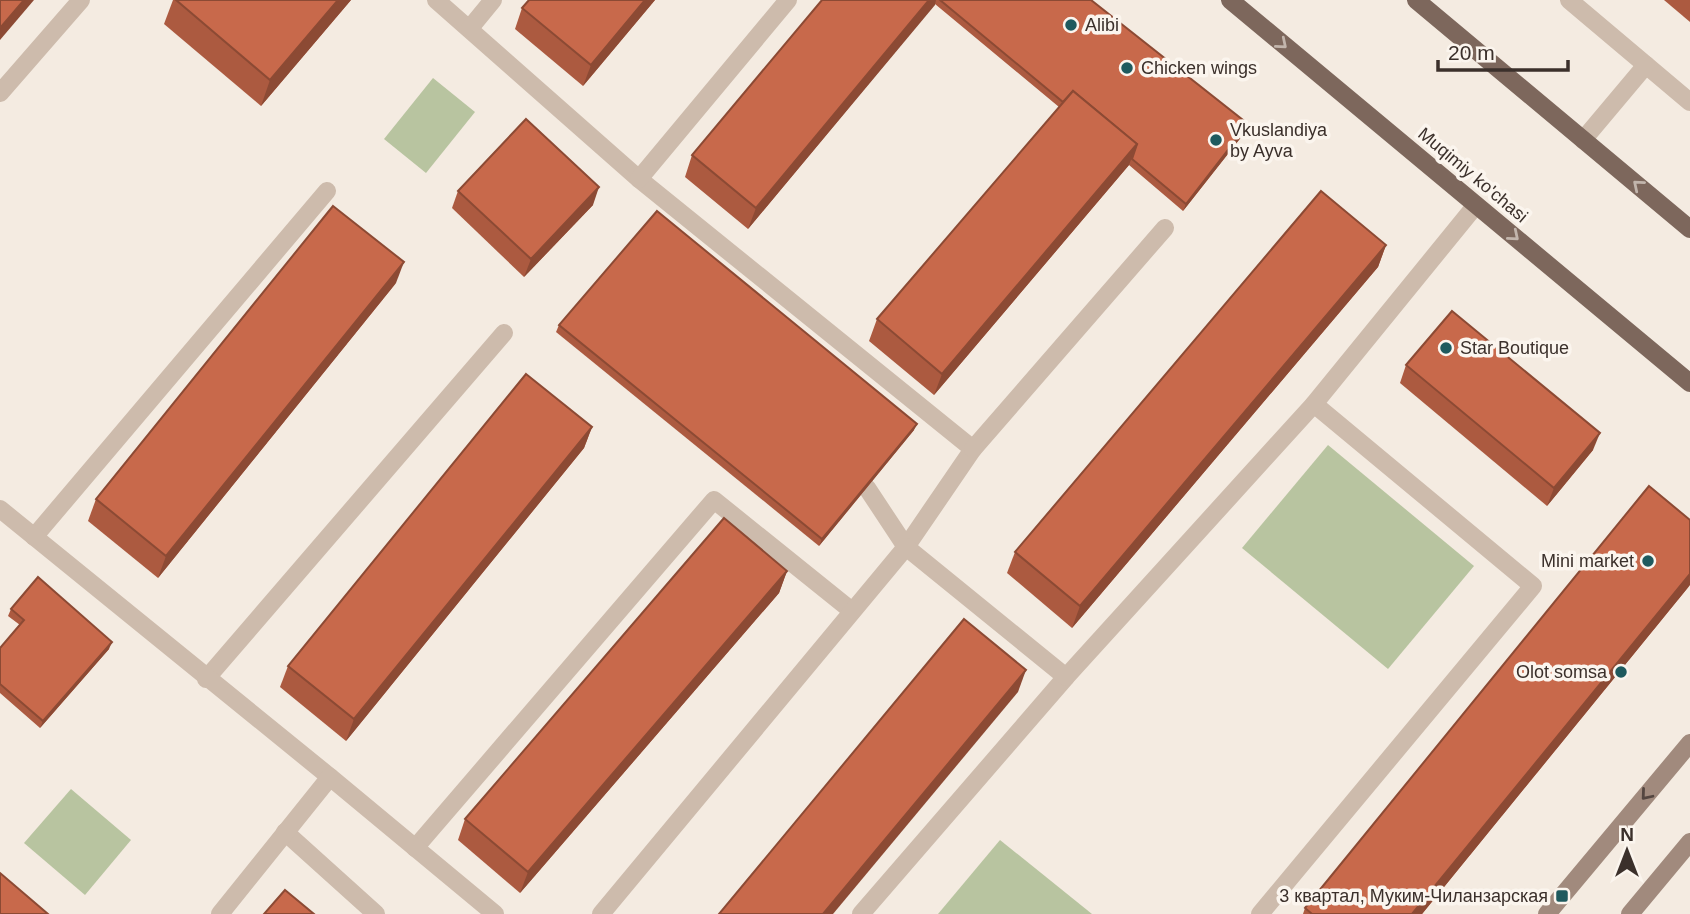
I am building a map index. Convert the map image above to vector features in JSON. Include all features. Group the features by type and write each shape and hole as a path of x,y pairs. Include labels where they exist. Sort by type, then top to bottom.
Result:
{"main road":[{"name":"Muqimiy ko'chasi","path":"1230,0 1690,383"},
{"path":"1416,0 1690,229"},
{"path":"1547,914 1690,743"},
{"path":"1630,914 1690,842"}],"street":[{"path":"0,93 81,0"},
{"path":"436,0 639,179 973,449"},
{"path":"470,28 493,0"},
{"path":"639,179 788,0"},
{"path":"1569,0 1690,102"},
{"path":"1583,139 1646,65"},
{"path":"34,537 327,191"},
{"path":"861,914 1066,677 1314,404 1476,205"},
{"path":"601,914 906,547 973,449 1165,228"},
{"path":"206,679 504,333"},
{"path":"1260,914 1533,586 1314,404"},
{"path":"835,463 867,488 906,547 1066,677"},
{"path":"415,848 714,500 852,611"},
{"path":"0,509 495,914"},
{"path":"220,914 330,777"},
{"path":"285,832 376,914"}],"green space":[{"path":"433,78 475,112 426,173 384,139"},
{"path":"1328,445 1474,566 1388,669 1242,548"},
{"path":"71,789 131,840 85,895 24,843"},
{"path":"1000,840 1092,914 938,914"}],"building":[{"path":"0,0 24,0 0,28"},
{"path":"176,0 338,0 270,80"},
{"path":"529,0 645,0 591,65 522,8"},
{"path":"822,0 929,0 756,208 692,155"},
{"path":"940,0 1091,0 1248,124 1186,204 1132,159 1137,144 1073,91 1063,102"},
{"path":"1073,91 1137,144 942,374 877,319"},
{"path":"526,119 599,187 531,259 458,191"},
{"path":"1321,191 1386,245 1080,606 1015,552"},
{"path":"333,206 404,262 166,556 96,499"},
{"path":"657,211 917,424 822,539 559,325"},
{"path":"1452,311 1600,433 1554,488 1406,365"},
{"path":"526,374 592,427 354,719 288,666"},
{"path":"1649,486 1690,520 1690,574 1412,914 1312,914 1305,908"},
{"path":"724,518 787,571 528,872 465,819"},
{"path":"38,577 112,642 43,721 0,684 0,648 24,620 11,609"},
{"path":"964,619 1026,670 823,914 719,914"},
{"path":"0,873 48,914 0,914"},
{"path":"285,890 314,914 264,914"}],"place":[{"name":"Alibi","path":"1071,25"},
{"name":"Chicken wings","path":"1127,68"},
{"name":"Vkuslandiya by Ayva","path":"1216,140"},
{"name":"Star Boutique","path":"1446,348"},
{"name":"Mini market","path":"1648,561"},
{"name":"Olot somsa","path":"1621,672"},
{"name":"3 квартал, Муким-Чиланзарская","path":"1562,896"}]}
